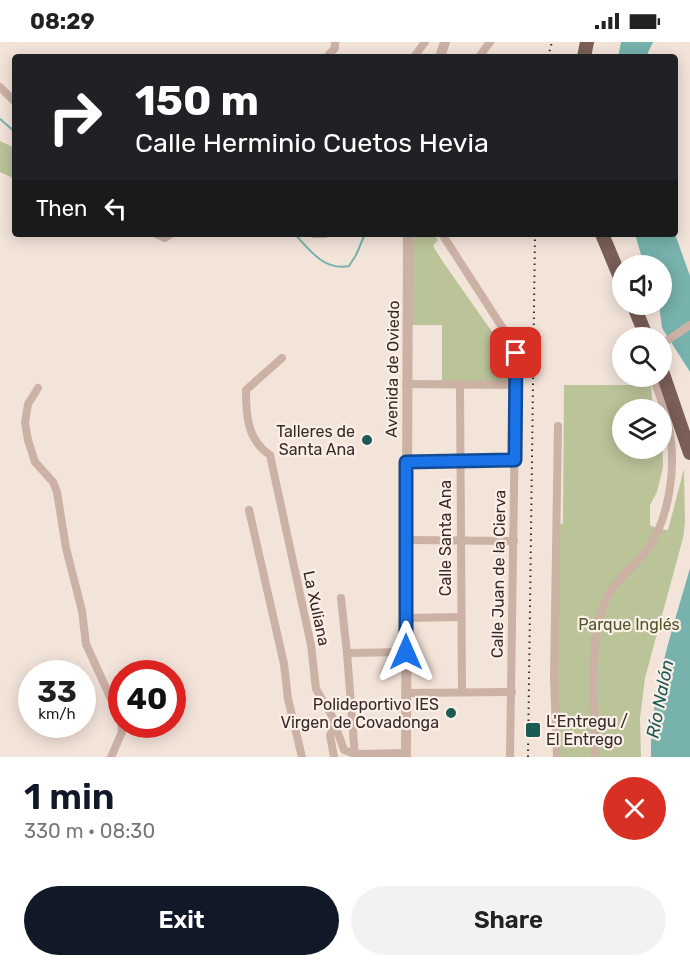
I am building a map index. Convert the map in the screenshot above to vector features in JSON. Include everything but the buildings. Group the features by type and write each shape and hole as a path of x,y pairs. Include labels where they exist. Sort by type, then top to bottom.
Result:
{"main road":[{"path":"603,237 612,258"},
{"path":"667,387 690,453"}],"street":[{"path":"0,87 12,99"},
{"name":"Avenida de Oviedo","path":"406,755 408,237"},
{"name":"Calle Juan de la Cierva","path":"444,237 515,347 510,757"},
{"path":"672,337 690,325"},
{"name":"La Xuliana","path":"282,358 246,390 246,413 252,436 270,455 311,645 316,689 335,725 344,750 355,755"},
{"path":"406,384 516,385"},
{"name":"Calle Santa Ana","path":"460,384 462,692"},
{"path":"595,757 595,650 600,616 613,586 653,541 666,506 670,479 670,434 663,403 656,387"},
{"path":"38,388 28,405 25,423 28,440 35,462 53,482 57,492 66,548 82,611 86,644 121,721 122,732 111,757"},
{"path":"557,757 554,678 558,426"},
{"path":"406,462 515,460"},
{"path":"249,510 284,664 288,699 302,757"},
{"path":"407,540 514,541"},
{"path":"341,598 355,755 406,755"},
{"path":"406,618 461,617"},
{"path":"347,653 406,652"},
{"path":"407,693 512,692"},
{"path":"334,757 330,735 335,725"}],"green space":[{"path":"0,141 12,147 12,178 0,172"},
{"path":"408,237 436,237 438,240 433,246 443,262 509,356 516,353 516,385 442,384 442,325 408,325"},
{"name":"Parque Inglés","path":"564,385 651,387 652,399 612,399 612,459 663,459 657,492 650,505 650,525 668,530 684,469 683,538 645,678 640,718 641,757 557,757 557,524 563,524"}],"water":[{"path":"621,42 653,42 647,54 619,54"},
{"path":"636,237 676,237 690,276 690,372 672,344 672,327 662,327 660,315 672,315 672,255 641,255"},
{"name":"Río Nalón","path":"690,568 690,757 651,757 658,685"}],"waterway":[{"path":"0,119 12,129"},
{"path":"298,237 325,263 340,267 349,266 364,237"}],"railway":[{"path":"549,54 552,42"},
{"path":"528,757 535,237"}],"place":[{"name":"Talleres de Santa Ana","path":"367,440"},
{"name":"Polideportivo IES Virgen de Covadonga","path":"451,713"},
{"name":"L'Entregu / El Entrego","path":"533,730"}],"route":[{"path":"406,652 406,462 515,460 516,353"}]}
